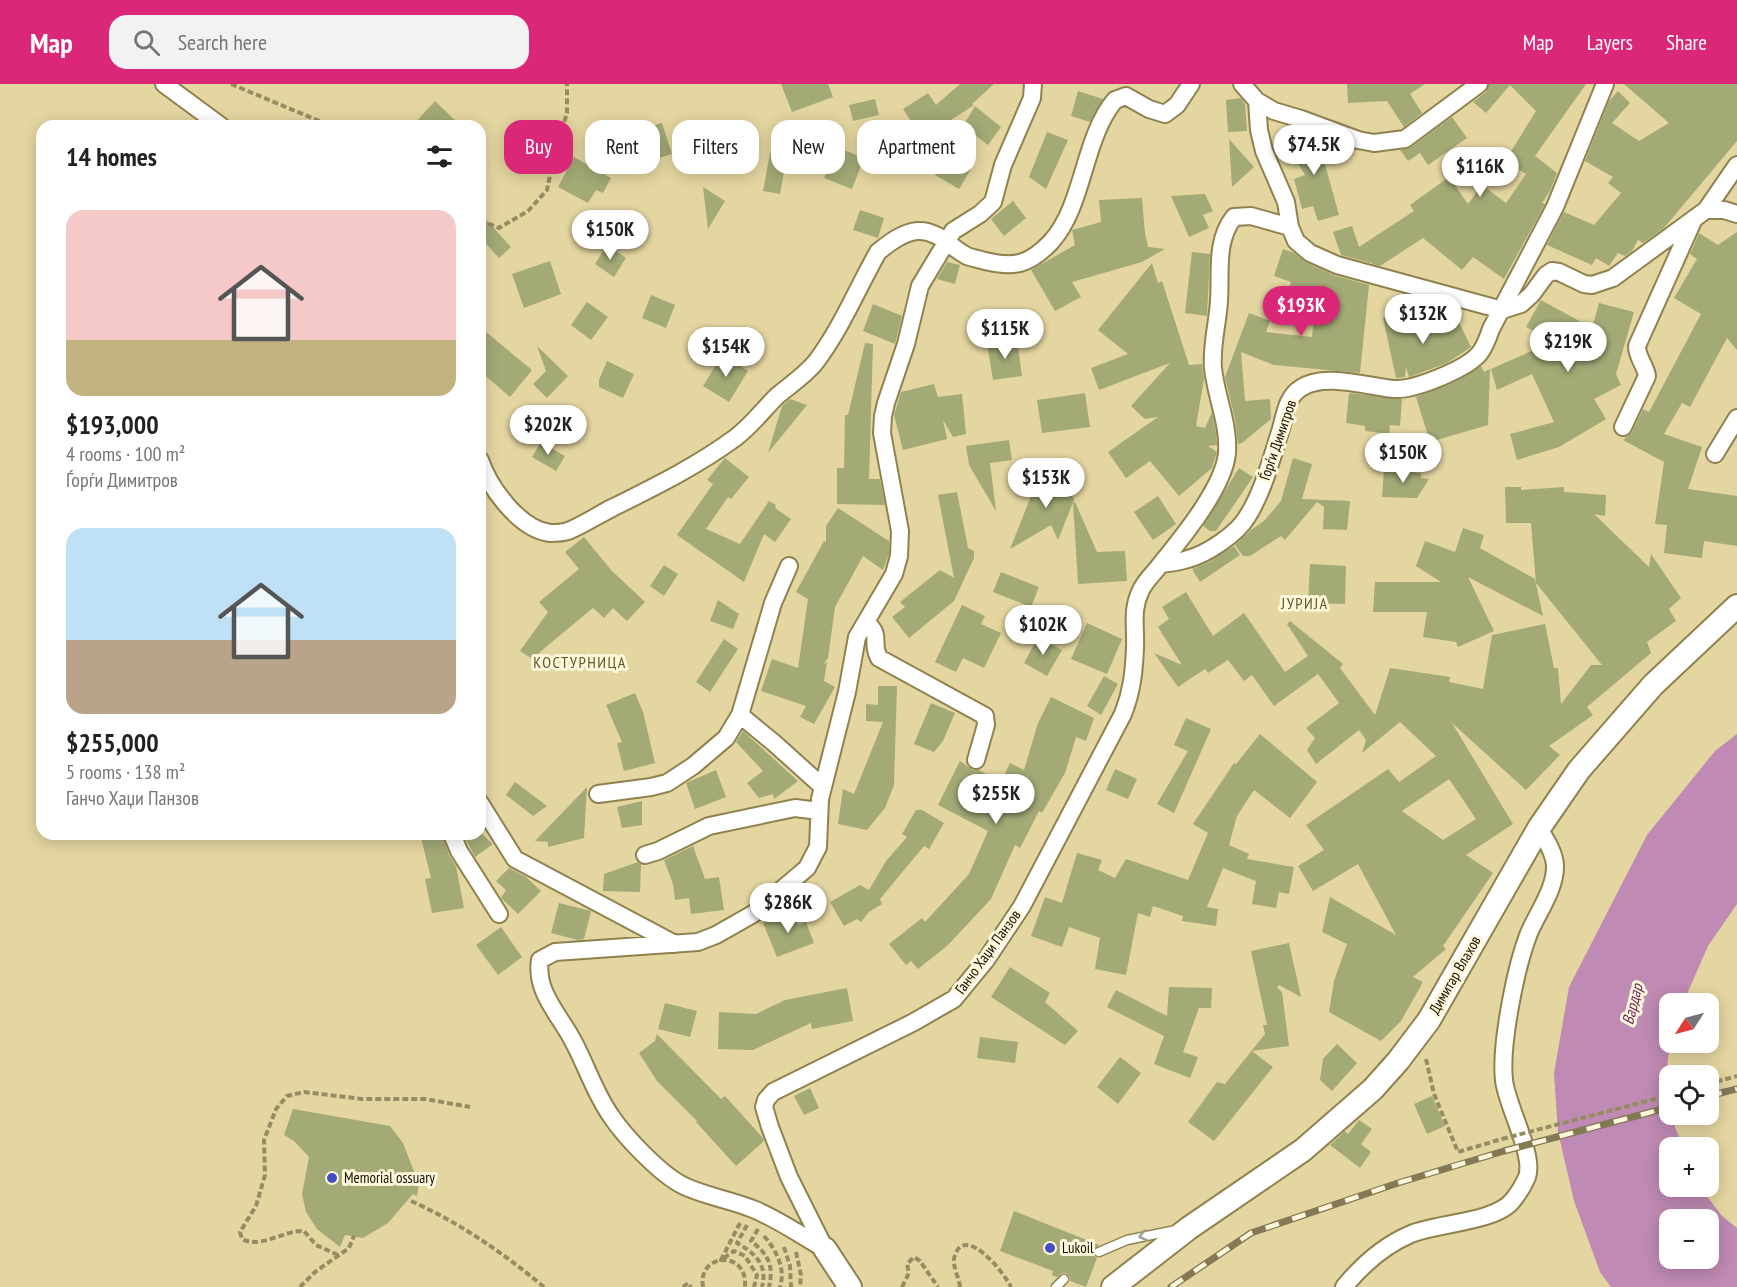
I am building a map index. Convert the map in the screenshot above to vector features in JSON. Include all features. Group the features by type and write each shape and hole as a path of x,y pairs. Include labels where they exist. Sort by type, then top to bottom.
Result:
{"main road":[{"name":"Димитар Влахов","path":"1113,1287 1189,1228 1303,1150 1373,1089 1429,1020 1539,828 1579,770 1653,685 1737,606"},
{"path":"825,1250 850,1287"}],"street":[{"path":"164,84 214,120"},
{"path":"825,1250 755,1210 684,1186 664,1172 612,1118 593,1087 582,1058 543,990 538,972 540,960 555,952 698,942 716,935 753,914 807,868 818,847 819,810 823,787 847,692 857,637 894,574 899,556 900,531 882,433 883,416 906,344 920,286 953,231 980,214 993,202 1003,165 1032,98 1033,84"},
{"path":"486,474 491,485 516,515 542,531 552,533 566,532 704,459 746,429 814,364 830,341 878,252 891,241 918,231 931,233 967,256 1012,266 1024,262 1052,241 1064,221 1098,130 1115,100 1126,96 1149,109 1166,114 1177,105 1191,84"},
{"path":"1242,84 1257,102 1274,111 1358,140 1374,143 1405,139 1479,84"},
{"name":"Ѓорѓи Димитров","path":"1161,564 1187,560 1201,555 1219,544 1246,520 1263,484 1288,404 1295,392 1313,381 1403,388 1449,373 1478,356 1555,207 1605,84"},
{"path":"1257,102 1259,130 1264,151 1286,201 1290,227 1296,241 1310,253 1337,265 1502,310 1521,304 1532,294 1546,275 1552,272 1559,272 1584,284 1592,285 1613,278 1700,214 1724,210 1737,214"},
{"path":"1623,427 1647,376 1637,354 1637,346 1700,214 1737,165"},
{"path":"1161,564 1215,489 1227,456 1228,432 1215,381 1213,354 1219,298 1218,267 1226,230 1234,217 1242,215 1290,227"},
{"path":"1715,454 1737,418"},
{"name":"Ганчо Хаџи Панзов","path":"825,1250 778,1152 765,1107 766,1100 774,1092 796,1079 914,1022 954,999 986,960 1022,906 1123,714 1131,693 1135,648 1134,608 1142,586 1161,564"},
{"path":"598,794 651,788 667,783 693,766 726,738 740,715 773,603 789,566"},
{"path":"866,622 874,629 876,639 874,649 879,658 985,716 986,725 975,760"},
{"path":"740,715 774,742 823,787"},
{"path":"645,855 709,826 795,808 819,810"},
{"path":"486,813 515,859 675,944"},
{"path":"1344,1287 1354,1275 1396,1241 1433,1227 1499,1212 1512,1202 1528,1175 1522,1138 1504,1081 1504,1064 1517,973 1529,933 1552,882 1555,866 1551,850 1539,828"},
{"path":"455,840 499,914"}],"lane":[{"path":"1099,1252 1127,1240 1189,1228"},
{"path":"1056,1287 1064,1279"}],"path":[{"path":"231,84 317,120"},
{"path":"486,223 499,228 528,211 547,190 567,112 567,84"},
{"path":"1420,1032 1434,1094 1458,1152 1659,1098"},
{"path":"1719,1081 1737,1076"},
{"path":"338,1255 316,1245 304,1231 293,1230 280,1236 248,1242 242,1239 240,1232 256,1206 264,1175 264,1140 276,1109 287,1096 304,1092 362,1099 425,1099 470,1107"},
{"path":"411,1201 468,1229 504,1254 544,1287"},
{"path":"721,1260 745,1213"},
{"path":"751,1217 737,1243 757,1256 763,1269 762,1287"},
{"path":"762,1220 751,1241 766,1251 771,1270 769,1287"},
{"path":"766,1229 762,1235 771,1245 781,1267 780,1287"},
{"path":"300,1287 349,1248 354,1236"},
{"path":"779,1239 784,1246 790,1266 791,1287"},
{"path":"960,1287 954,1255 964,1244 970,1244 978,1248 1006,1275 1011,1287"},
{"path":"703,1287 703,1275 706,1268 734,1251 745,1256 757,1275 754,1287"},
{"path":"902,1287 909,1273 907,1264 914,1257 920,1261 938,1287"},
{"path":"721,1260 734,1262 741,1268 746,1279 745,1287"},
{"path":"683,1287 688,1283 691,1287"}],"water":[{"name":"Вардар","path":"1737,734 1737,904 1708,946 1687,993 1659,993 1659,1053 1669,1053 1667,1065 1659,1065 1659,1125 1675,1125 1679,1137 1659,1137 1659,1197 1708,1197 1717,1209 1659,1209 1659,1269 1719,1269 1719,1212 1737,1228 1737,1287 1611,1287 1600,1272 1574,1201 1558,1132 1554,1073 1569,987 1647,835 1715,751"}],"building":[{"path":"781,84 828,84 833,97 792,112"},
{"path":"960,84 994,84 972,104 974,105 951,120 910,120 903,109 928,93 936,105"},
{"path":"1347,84 1425,84 1410,94 1422,113 1404,127 1387,101 1348,103"},
{"path":"1489,84 1586,84 1535,156 1557,173 1542,203 1545,204 1504,279 1473,257 1462,270 1423,238 1380,266 1372,264 1371,261 1371,263 1341,255 1333,232 1352,226 1359,247 1414,211 1410,205 1449,177 1468,204 1482,185 1506,203 1526,174 1505,161 1536,111 1510,85 1486,113 1473,102 1486,92"},
{"path":"1624,84 1737,84 1737,141 1664,228 1643,243 1638,240 1632,251 1625,256 1618,253 1609,266 1596,258 1592,265 1547,245 1564,212 1594,225 1621,193 1608,183 1613,177 1585,161 1609,101 1618,91 1630,103 1612,123 1639,141 1669,123"},
{"path":"1078,91 1103,99 1090,122 1071,116"},
{"path":"1241,98 1245,104 1247,131 1228,132 1226,100"},
{"path":"875,99 879,115 853,121 849,105"},
{"path":"435,101 455,120 418,120"},
{"path":"975,106 1001,127 988,145 976,136 976,120 967,120"},
{"path":"1452,117 1467,138 1428,165 1420,153 1408,161 1400,150 1411,147"},
{"path":"662,123 672,154 660,158 660,124"},
{"path":"1047,132 1068,140 1046,189 1029,177"},
{"path":"1309,133 1321,137 1330,152 1323,157 1339,215 1318,221 1313,206 1302,209 1294,179 1305,175 1287,146"},
{"path":"1229,139 1254,167 1232,187"},
{"path":"845,151 857,155 858,174 852,189 824,178 826,174 845,174"},
{"path":"771,153 771,174 784,174 780,194 763,191"},
{"path":"574,157 585,163 585,174 604,174 611,178 603,193 596,190 588,203 558,187 565,174 573,174"},
{"path":"936,174 968,174 959,189"},
{"path":"703,187 725,201 708,229"},
{"path":"1205,194 1213,211 1203,215 1209,228 1189,237 1171,196"},
{"path":"1142,198 1148,247 1165,249 1142,262 1072,282 1081,297 1055,311 1031,270 1075,245 1072,230 1101,222 1099,200"},
{"path":"1013,201 1026,218 1004,236 991,219"},
{"path":"860,210 884,218 878,238 853,230"},
{"path":"486,220 511,247 499,258 486,244"},
{"path":"1737,232 1737,350 1727,338 1690,407 1682,403 1664,434 1702,447 1688,489 1737,496 1737,546 1704,541 1702,558 1664,553 1667,525 1655,524 1664,462 1623,440 1632,432 1643,409 1649,412 1701,314 1674,298 1697,259 1690,254 1699,233 1718,245"},
{"path":"607,245 626,258 614,277 595,264"},
{"path":"1283,249 1333,275 1369,285 1360,373 1274,365 1241,352 1245,401 1270,399 1271,419 1238,444 1235,419 1225,377 1249,313 1270,321 1266,332 1312,337 1316,298 1289,289 1291,282 1274,276"},
{"path":"1192,252 1210,254 1207,316 1185,313"},
{"path":"550,261 561,294 524,308 512,274"},
{"path":"947,262 960,265 955,284 937,279"},
{"path":"1152,263 1158,283 1162,281 1189,365 1202,364 1204,379 1196,426 1205,428 1212,412 1216,433 1217,445 1208,446 1217,452 1212,468 1179,496 1150,461 1126,478 1108,452 1158,417 1145,419 1131,406 1170,363 1099,390 1091,368 1128,354 1098,330"},
{"path":"651,295 675,305 666,328 642,318"},
{"path":"1541,300 1592,328 1599,303 1634,312 1616,374 1621,385 1594,399 1606,419 1559,447 1517,460 1510,434 1554,422 1532,374 1497,390 1491,369 1554,341 1526,327"},
{"path":"587,302 608,317 591,340 571,325"},
{"path":"873,304 902,316 895,344 863,331"},
{"path":"1456,316 1471,347 1447,363 1409,377 1406,367 1405,377 1396,378 1383,318 1420,318 1420,333"},
{"path":"486,332 532,370 510,397 486,376"},
{"path":"1017,340 1022,376 993,380 987,344"},
{"path":"865,343 873,344 869,479 880,479 885,505 837,504 837,468 844,468 845,415 848,415"},
{"path":"537,346 568,376 547,398 533,384 546,371"},
{"path":"722,355 748,371 729,402 703,386"},
{"path":"607,361 634,374 623,398 599,387 599,380"},
{"path":"1481,366 1484,372 1490,369 1488,425 1430,442 1416,397 1456,381"},
{"path":"934,384 938,397 962,394 966,434 953,437 943,420 947,439 903,450 894,415 901,392"},
{"path":"1085,393 1090,427 1042,433 1037,400"},
{"path":"1349,393 1402,399 1400,426 1390,425 1389,434 1365,431 1365,426 1346,423"},
{"path":"790,399 807,405 768,453 782,406"},
{"path":"1009,440 1012,460 990,463 996,511 969,465 966,446"},
{"path":"541,442 565,456 556,471 532,457"},
{"path":"725,458 749,477 731,499 728,497 706,529 740,544 769,501 791,519 775,542 764,534 744,582 677,535 713,484 707,480"},
{"path":"1293,458 1312,464 1302,499 1350,501 1347,530 1323,529 1324,507 1317,502 1285,540 1281,536 1250,556 1243,556 1235,545 1264,521 1281,501"},
{"path":"1239,468 1253,477 1216,531 1210,531 1203,526"},
{"path":"1384,470 1421,473 1421,478 1429,479 1417,498 1382,497"},
{"path":"1063,474 1074,500 1058,540 1051,525 1010,549 1035,486"},
{"path":"1505,487 1521,487 1521,490 1564,487 1564,492 1606,495 1605,516 1594,514 1649,567 1651,554 1681,598 1669,609 1676,621 1647,642 1651,653 1587,707 1593,715 1549,746 1560,755 1526,790 1452,723 1513,824 1466,855 1493,873 1443,946 1446,949 1413,977 1423,982 1401,1021 1381,1041 1329,1012 1334,981 1347,944 1322,932 1330,897 1396,935 1358,864 1313,891 1298,866 1324,850 1306,825 1388,769 1399,782 1436,756 1400,722 1362,753 1366,740 1359,730 1316,764 1307,750 1315,738 1306,728 1339,703 1318,674 1274,706 1252,675 1244,681 1228,660 1208,673 1205,669 1178,687 1154,653 1182,665 1158,627 1169,619 1162,607 1186,592 1213,636 1244,613 1285,672 1308,656 1287,624 1290,621 1343,664 1340,668 1375,715 1390,668 1450,677 1449,682 1483,689 1492,635 1545,624 1554,668 1558,668 1561,704 1591,665 1602,665 1536,583 1531,523 1506,523","holes":["1449,779 1476,819 1443,840 1402,811"]},
{"path":"957,492 968,548 974,551 974,558 954,601 909,638 892,617 905,607 900,602 940,570 954,578 938,495"},
{"path":"1158,496 1176,524 1153,540 1134,512"},
{"path":"1075,502 1097,552 1125,551 1127,581 1078,584 1073,503"},
{"path":"838,508 889,541 889,554 883,570 863,556 835,607 828,658 823,665 827,662 824,681 835,687 814,724 800,717 806,706 761,691 772,659 798,668 808,599 796,592 824,541 826,542 826,526"},
{"path":"1463,528 1484,535 1480,548 1535,579 1543,616 1468,577 1494,631 1458,647 1456,642 1423,637 1427,612 1373,612 1375,582 1441,582 1416,566 1425,541 1455,552"},
{"path":"584,537 611,570 645,602 627,621 613,608 604,618 593,608 541,651 534,660 520,651 548,612 539,602 579,569 565,552"},
{"path":"1234,546 1240,555 1200,582 1192,569 1209,562"},
{"path":"1310,564 1346,566 1345,604 1308,603"},
{"path":"664,565 678,574 664,596 650,586"},
{"path":"1001,572 1039,587 1031,607 993,592"},
{"path":"718,600 739,614 733,629 710,621"},
{"path":"962,605 985,616 981,624 1001,633 984,668 963,658 956,672 935,662"},
{"path":"1087,623 1122,639 1107,674 1071,659"},
{"path":"1038,637 1062,650 1047,676 1024,663"},
{"path":"724,639 738,649 710,692 696,682"},
{"path":"1104,676 1118,684 1101,715 1087,706"},
{"path":"878,686 897,686 894,785 885,808 867,830 838,824 843,789 854,794 883,722 866,721 866,704 878,705"},
{"path":"635,693 643,712 655,763 624,771 617,743 622,742 606,705"},
{"path":"1051,697 1094,718 1086,741 1076,737 1065,773 1042,813 1039,811 1020,848 1015,845 991,899 948,945 918,969 911,961 906,965 889,944 922,918 925,922 969,874 988,831 938,805 960,761 973,770 979,770 1001,782 1010,763 1024,770 1038,723"},
{"path":"931,703 955,713 943,741 934,752 914,744"},
{"path":"1186,718 1211,729 1174,813 1157,804 1188,751 1174,745"},
{"path":"743,731 798,781 774,799 773,794 759,798 747,783 763,771 736,742"},
{"path":"1260,734 1317,782 1290,818 1254,790 1237,816 1229,845 1249,854 1247,859 1294,867 1289,894 1279,892 1276,908 1252,904 1256,881 1223,868 1207,907 1218,909 1216,926 1182,921 1183,916 1153,906 1150,917 1138,913 1126,975 1095,969 1100,938 1069,927 1062,947 1031,936 1045,897 1062,903 1077,853 1102,860 1098,870 1115,878 1126,859 1188,880 1208,833 1193,824 1234,763 1236,764"},
{"path":"1115,769 1137,779 1128,799 1106,790"},
{"path":"716,770 726,797 695,809 686,783"},
{"path":"515,782 547,806 533,816 506,795"},
{"path":"587,787 584,838 548,847 548,842 535,841"},
{"path":"642,801 642,825 622,828 617,807"},
{"path":"916,810 922,810 944,823 929,849 924,846 880,899 882,904 869,912 861,922 857,919 844,926 830,902 860,885 869,890 886,861 907,837 902,834"},
{"path":"486,838 493,844 475,857 466,840 486,840"},
{"path":"422,840 444,840 456,866 464,908 432,913 425,879 431,878"},
{"path":"693,846 705,879 719,877 724,910 691,914 689,898 675,900 673,884 664,860"},
{"path":"638,862 641,864 640,892 603,891 604,874"},
{"path":"509,868 526,877 541,891 518,914 501,898 506,890 496,881"},
{"path":"559,903 591,911 584,939 578,940 551,933"},
{"path":"793,912 798,925 806,922 814,943 777,957 763,923"},
{"path":"501,927 522,957 498,975 476,945"},
{"path":"1289,943 1301,997 1279,985 1277,988 1282,992 1289,1046 1252,1051 1273,1067 1214,1141 1188,1122 1217,1082 1225,1084 1265,1034 1263,1025 1267,1025 1251,951"},
{"path":"1010,967 1050,993 1045,1002 1078,1031 1065,1045 991,997"},
{"path":"1169,987 1212,988 1211,1008 1199,1008 1183,1052 1198,1057 1190,1078 1154,1064 1164,1036 1107,1007 1116,990 1167,1016"},
{"path":"847,988 853,1021 812,1029 811,1023 753,1050 718,1049 719,1012 756,1014 785,1000"},
{"path":"665,1003 697,1011 690,1037 658,1029"},
{"path":"657,1034 721,1099 725,1096 763,1138 764,1141 736,1166 697,1121 657,1081 639,1053 655,1041"},
{"path":"980,1037 1018,1042 1015,1063 977,1058"},
{"path":"1337,1044 1357,1063 1332,1091 1320,1080 1323,1059"},
{"path":"1120,1057 1141,1073 1118,1104 1097,1087"},
{"path":"810,1088 819,1108 804,1115 794,1096"},
{"path":"1432,1096 1445,1126 1427,1134 1414,1104"},
{"name":"Memorial ossuary","path":"293,1109 390,1126 403,1143 419,1184 417,1196 413,1194 388,1223 363,1238 345,1235 340,1247 317,1229 306,1212 302,1194 309,1157 294,1141 284,1135"},
{"path":"1359,1120 1372,1129 1361,1144 1371,1152 1360,1168 1330,1145 1345,1131 1348,1134"},
{"name":"Lukoil","path":"1014,1211 1099,1245 1093,1251 1093,1255 1097,1258 1086,1287 1070,1281 1066,1273 1057,1277 1052,1275 1053,1271 1000,1251"}],"railway":[{"path":"1719,1093 1737,1089"},
{"path":"1171,1287 1251,1233 1398,1183 1504,1151 1659,1110"}],"place":[{"name":"Memorial ossuary","path":"332,1178"},
{"name":"Lukoil","path":"1050,1248"}],"district":[{"name":"ЈУРИЈА","path":"1305,603"},
{"name":"КОСТУРНИЦА","path":"580,662"}]}
